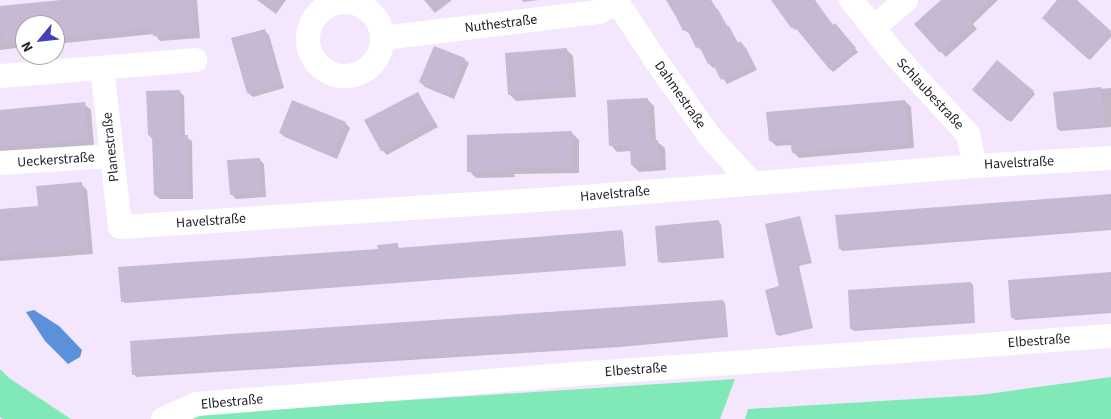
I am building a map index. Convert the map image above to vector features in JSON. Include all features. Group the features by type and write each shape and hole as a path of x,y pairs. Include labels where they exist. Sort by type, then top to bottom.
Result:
{"street":[{"name":"Schlaubestraße","path":"851,0 895,56 968,134 975,166"},
{"path":"873,28 906,0"},
{"name":"Nuthestraße","path":"383,38 599,12 617,1"},
{"name":"Dahmestraße","path":"617,1 656,62 710,137 752,183"},
{"path":"0,76 194,60"},
{"name":"Planestraße","path":"102,68 120,227"},
{"name":"Ueckerstraße","path":"0,164 111,156"},
{"name":"Havelstraße","path":"120,227 595,196 975,166 1111,158"},
{"name":"Elbestraße","path":"164,419 197,404 606,372 1111,336"}],"green space":[{"path":"0,369 9,378 71,419 2,419 0,417"},
{"path":"1111,377 1111,419 745,419 748,409 980,395"},
{"path":"735,379 720,419 185,419 192,414"}],"water":[{"path":"34,310 59,326 82,350 80,357 68,364 45,341 26,312"}],"building":[{"path":"61,0 192,0 195,32 153,36 152,28 65,36 65,15 15,15 15,41 2,43 0,6"},
{"path":"668,0 710,0 715,10 718,9 738,43 741,41 753,65 721,80 712,62 708,64 699,46 696,48 687,29 683,31"},
{"path":"771,0 815,0 833,25 835,23 856,48 830,70 794,26 791,28"},
{"path":"941,0 989,0 969,19 973,24 940,53 914,24"},
{"path":"1057,0 1077,0 1111,31 1088,59 1042,18"},
{"path":"265,29 280,84 247,93 231,38"},
{"path":"434,46 465,58 450,95 419,82"},
{"path":"567,48 570,91 508,95 505,53"},
{"path":"997,60 1034,91 1008,121 972,90"},
{"path":"1101,87 1105,125 1057,129 1053,92"},
{"path":"180,90 181,135 188,135 189,195 154,195 152,136 148,135 146,91"},
{"path":"418,92 434,122 381,151 364,120"},
{"path":"648,98 650,140 658,140 660,164 631,165 630,145 609,146 607,100"},
{"path":"292,100 346,122 332,155 279,133"},
{"path":"905,100 909,142 792,153 790,139 769,141 766,112"},
{"path":"85,102 88,140 0,147 0,110"},
{"path":"572,131 573,167 508,168 508,171 467,172 467,135"},
{"path":"260,158 262,193 230,195 227,160"},
{"path":"82,182 88,248 0,255 0,209 38,206 36,186"},
{"path":"1111,194 1111,228 839,249 835,215"},
{"path":"800,216 811,261 797,264 812,326 776,335 765,290 779,286 765,224"},
{"path":"719,220 722,256 658,262 655,226"},
{"path":"622,230 624,265 121,302 118,267 378,249 377,245 398,243 398,248"},
{"path":"1111,272 1111,311 1011,318 1008,280"},
{"path":"971,282 974,321 850,329 848,290"},
{"path":"723,300 727,335 617,345 132,375 130,341"}]}
